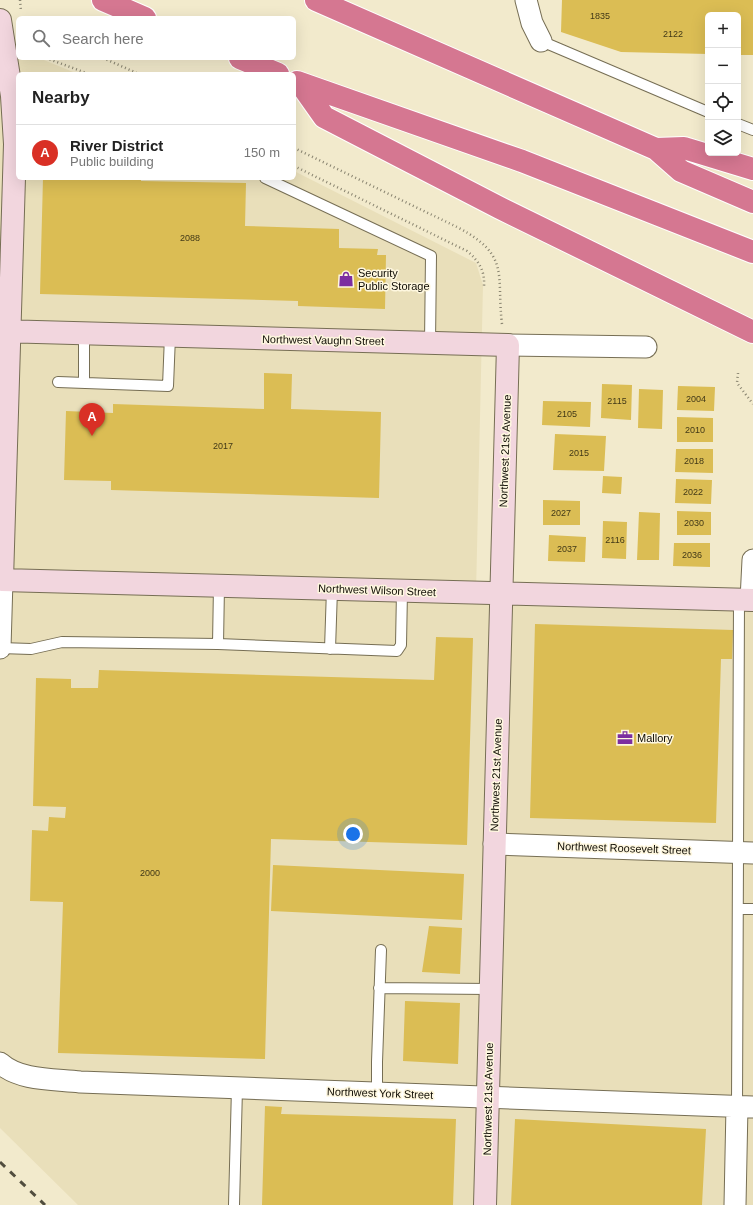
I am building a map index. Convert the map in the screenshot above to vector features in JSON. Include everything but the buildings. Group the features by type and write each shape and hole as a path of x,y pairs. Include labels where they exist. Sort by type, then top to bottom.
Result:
{"highway":[{"path":"316,0 656,149 681,171 753,202"},
{"path":"108,2 140,16"},
{"path":"245,60 273,72"},
{"path":"297,82 522,161 753,252"},
{"path":"297,82 324,117 500,208 753,332"},
{"path":"656,149 684,148 753,169"}],"street":[{"path":"526,0 532,22 541,41"},
{"path":"0,20 9,81 15,144 4,331 0,648"},
{"name":"Northwest Vaughn Street","path":"4,331 508,345 646,347"},
{"name":"Northwest 21st Avenue","path":"485,1205 508,345"},
{"path":"748,600 753,560"},
{"name":"Northwest Wilson Street","path":"2,580 748,600"},
{"name":"Northwest Roosevelt Street","path":"494,844 746,853"},
{"name":"Northwest York Street","path":"4,1066 38,1077 80,1082 745,1106"},
{"path":"735,1205 745,1106"}],"lane":[{"path":"541,41 705,111"},
{"path":"741,125 753,130"},
{"path":"269,180 431,256 430,343"},
{"path":"84,333 84,383"},
{"path":"58,382 168,386 170,336"},
{"path":"218,644 220,586"},
{"path":"330,649 332,589"},
{"path":"0,648 31,649 62,642 218,644 397,651 401,645 402,591"},
{"path":"745,1106 738,909 746,853 748,600"},
{"path":"738,909 753,909"},
{"path":"377,1093 381,950"},
{"path":"379,988 490,989"},
{"path":"234,1205 237,1088"}],"path":[{"path":"51,60 83,72"},
{"path":"108,60 134,72"},
{"path":"296,149 459,228 474,236 486,246 493,255 499,270 501,316 508,345"},
{"path":"296,167 467,252 476,258 481,266 484,286"},
{"path":"738,373 737,383 753,404"}],"shaded area":[{"path":"0,40 16,47 16,60 44,60 73,72 16,72 16,180 296,180 296,172 476,263 483,285 476,594 753,592 753,1205 78,1205 0,1128"}],"railway":[{"path":"0,1162 45,1205"}],"place":[{"name":"Security Public Storage","path":"346,279"},
{"name":"River District","path":"92,436"},
{"name":"Mallory","path":"625,738"}]}
